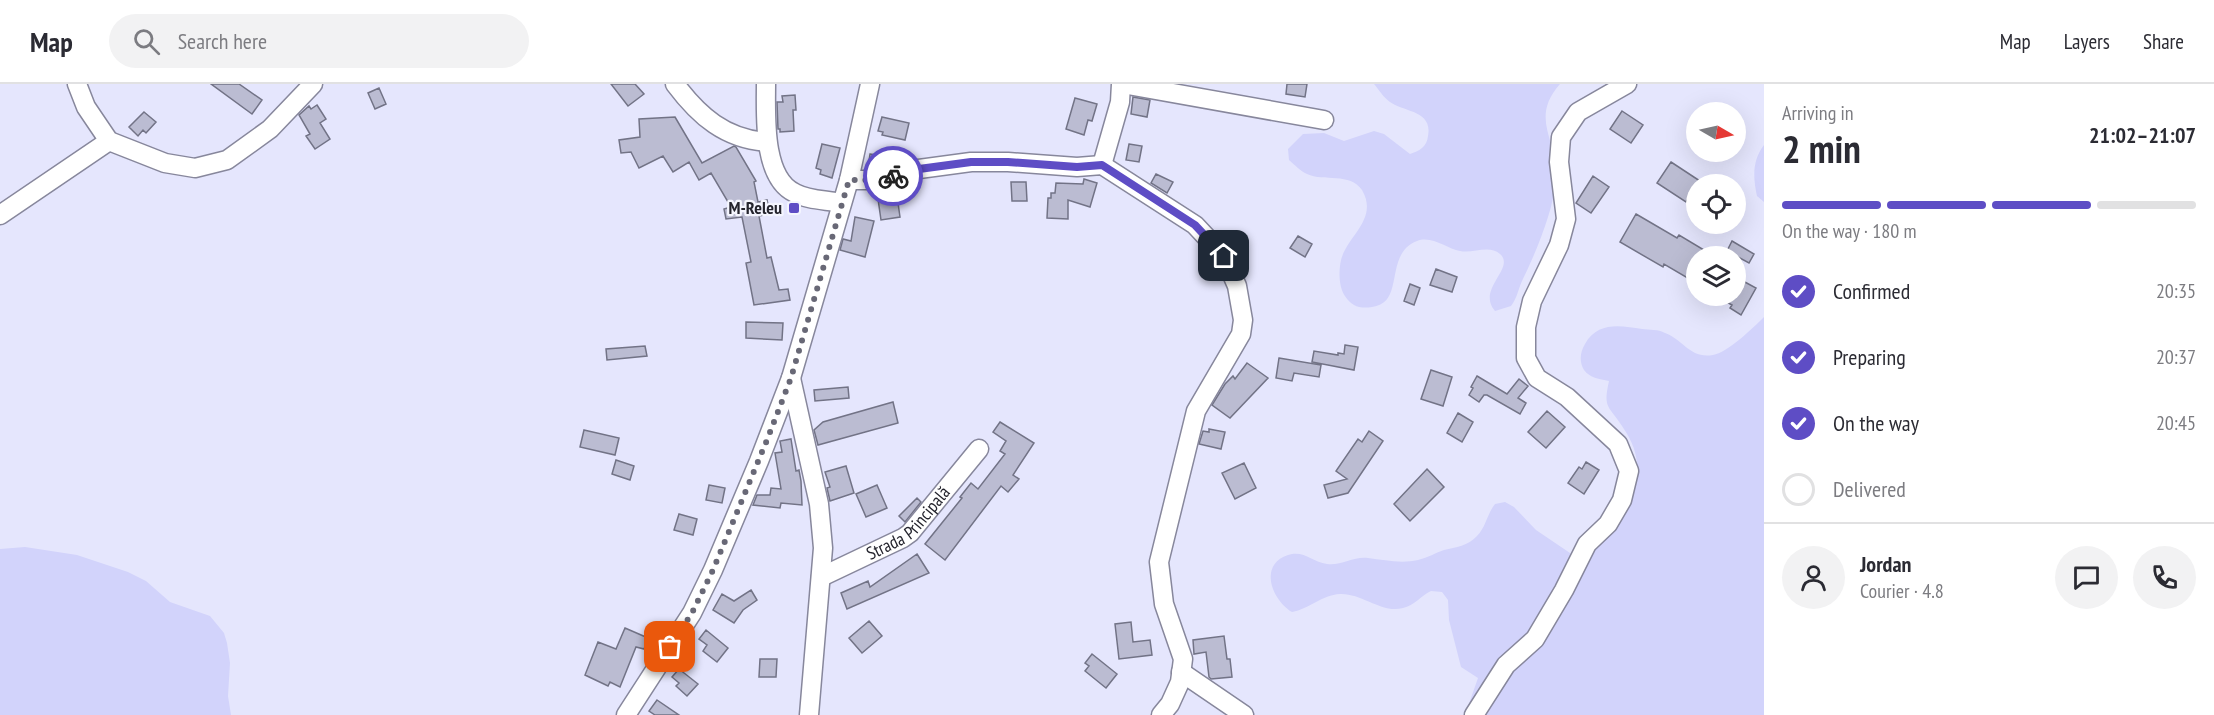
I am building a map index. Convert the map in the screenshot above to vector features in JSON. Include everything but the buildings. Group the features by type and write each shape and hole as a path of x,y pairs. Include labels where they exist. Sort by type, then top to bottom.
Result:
{"street":[{"path":"77,84 87,107 109,141 165,163 195,168 227,160 270,129 313,84"},
{"path":"675,84 693,107 713,124 748,141 766,142"},
{"path":"766,84 766,142 781,181 795,194 841,203"},
{"path":"626,715 692,613 713,570 759,461 791,378 849,180 870,84"},
{"path":"1102,165 1120,102 1122,84 1324,120"},
{"path":"1474,715 1506,665 1534,639 1564,590 1587,544 1608,524 1622,500 1629,471 1618,444 1567,397 1537,378 1526,358 1526,327 1532,301 1559,245 1566,219 1559,162 1562,137 1578,112 1628,84"},
{"path":"0,215 109,141"},
{"path":"849,180 873,180 919,169 971,162 1077,167 1102,165 1195,225 1224,256 1237,286 1243,320 1241,334 1196,411 1159,562 1164,604 1183,659 1180,682 1170,704 1161,715"},
{"path":"791,378 808,445 819,504 823,548 809,715"},
{"name":"Strada Principală","path":"821,577 910,533 979,449"},
{"path":"1181,672 1244,715"}],"shaded area":[{"path":"1374,84 1560,84 1546,109 1546,120 1556,166 1554,192 1543,232 1511,306 1495,311 1490,303 1492,287 1503,266 1504,260 1500,254 1486,249 1465,252 1428,240 1417,241 1407,247 1400,256 1389,297 1382,304 1360,307 1344,295 1340,281 1341,260 1364,219 1367,210 1366,200 1362,190 1351,181 1314,176 1302,171 1289,160 1288,149 1303,134 1324,133 1344,141 1374,131 1384,134 1410,154 1422,148 1428,136 1426,121 1422,116 1390,102"},
{"path":"1764,145 1764,202 1757,196 1754,176 1755,163"},
{"path":"1764,317 1764,715 1465,715 1478,678 1461,667 1449,620 1448,600 1442,592 1431,591 1411,605 1395,609 1340,594 1292,612 1285,607 1274,591 1271,583 1273,566 1288,555 1299,554 1327,564 1337,564 1358,558 1399,562 1418,560 1470,542 1485,525 1495,504 1505,502 1514,507 1536,530 1570,553 1576,562 1604,532 1628,500 1635,484 1637,466 1633,447 1608,406 1609,381 1586,373 1582,367 1582,350 1590,337 1603,328 1610,327 1657,330 1672,336 1693,352 1713,355 1732,345"},
{"path":"25,547 77,555 128,572 146,581 170,602 210,616 224,633 227,643 230,663 228,696 231,715 0,715 0,549"}],"way so far":[{"path":"670,647 692,613 713,570 791,378 849,180 873,180 893,176"}],"place":[{"name":"M-Releu","path":"794,208"}],"route":[{"path":"893,176 919,169 971,162 1077,167 1102,165 1195,225 1224,256"}]}
